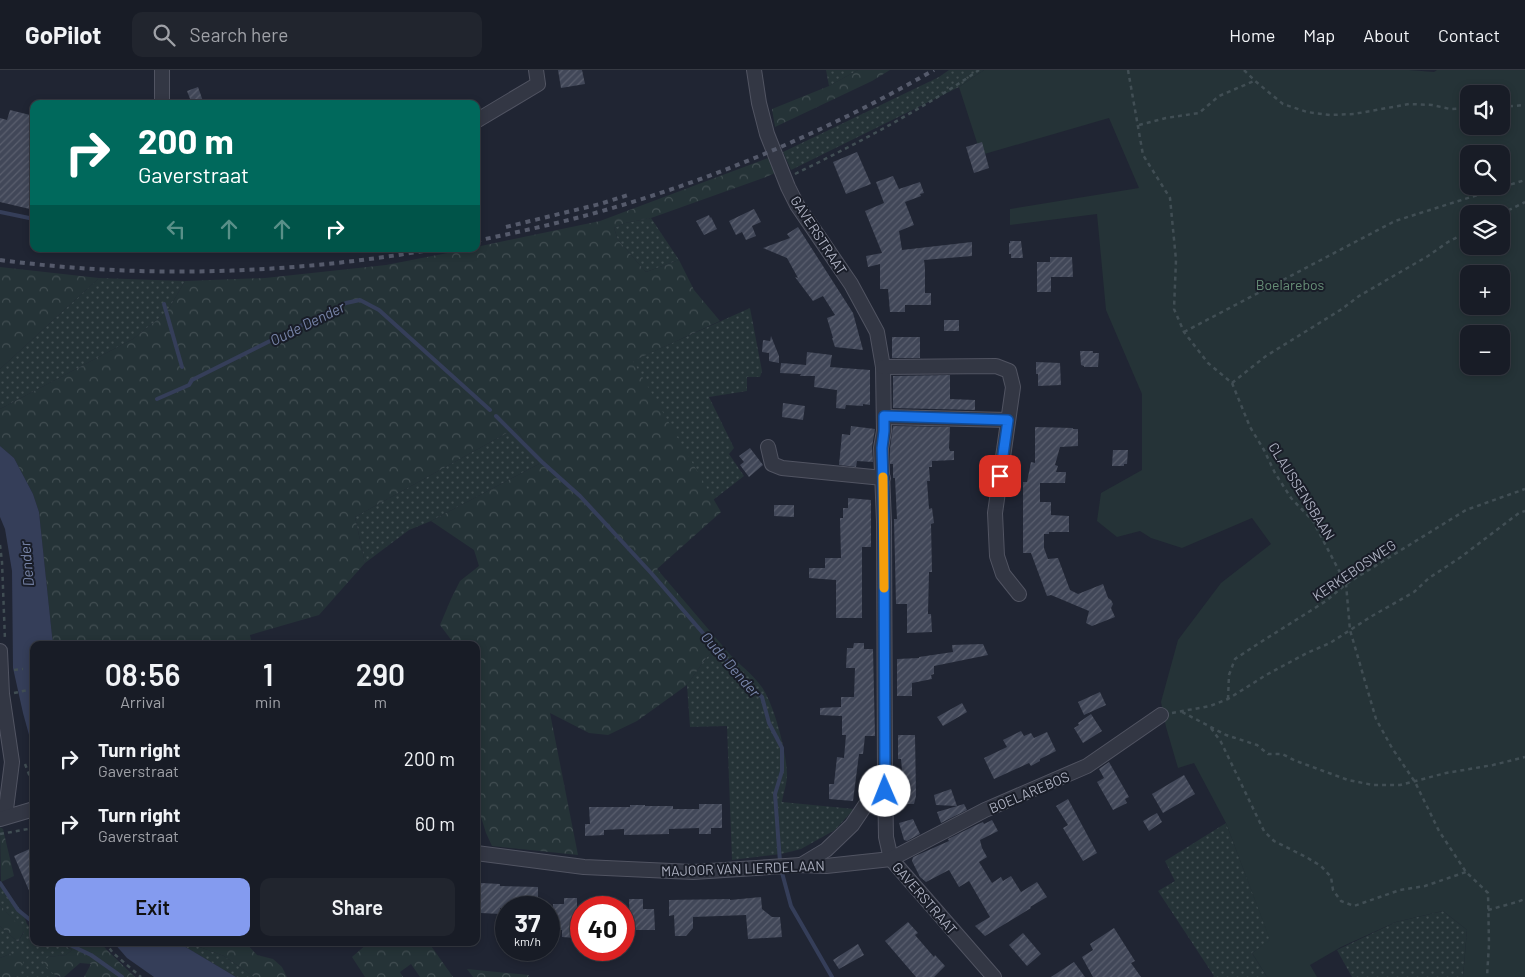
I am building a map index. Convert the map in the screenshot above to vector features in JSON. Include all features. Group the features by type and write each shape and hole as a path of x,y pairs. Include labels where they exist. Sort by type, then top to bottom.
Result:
{"street":[{"path":"162,70 162,100"},
{"path":"480,119 538,84 536,70"},
{"name":"GAVERSTRAAT","path":"754,70 767,134 785,180 797,205 851,284 877,332 883,367 885,776 886,837 891,859 994,977"},
{"path":"883,367 996,366 1009,371 1013,387 995,513 997,556 1004,574 1019,594"},
{"path":"884,416 1008,420"},
{"path":"768,447 772,464 782,468 883,478"},
{"path":"0,651 2,694 12,762 2,818 30,810"},
{"name":"BOELAREBOS","path":"891,859 985,810 1087,766 1161,715"},
{"path":"790,866 826,850 852,825 885,776"},
{"name":"MAJOOR VAN LIERDELAAN","path":"480,854 584,867 693,872 790,866 826,866 891,859"}],"path":[{"path":"785,180 858,143 979,70"},
{"name":"CLAUSSENSBAAN","path":"1128,70 1143,155 1170,198 1176,260 1174,308 1184,332 1208,364 1232,383 1250,427 1275,473 1291,498 1313,522 1346,584 1350,630 1376,718 1392,748 1415,782 1439,831 1466,872 1488,893 1489,944 1487,977"},
{"path":"1244,70 1282,104 1307,112 1330,115 1354,114 1409,104 1460,108"},
{"path":"1139,125 1166,118 1199,113 1219,96 1255,81"},
{"path":"1510,106 1525,106"},
{"path":"1184,332 1395,221 1525,180"},
{"path":"1510,210 1525,202"},
{"path":"1232,383 1266,356 1342,309 1359,296 1460,236"},
{"name":"KERKEBOSWEG","path":"1228,699 1229,675 1235,659 1326,601 1346,584 1466,510 1525,489"},
{"path":"1525,511 1519,513 1430,578 1414,592 1330,644 1307,653 1266,675 1228,699 1210,706 1181,712 1234,739 1257,745 1268,754 1282,754 1348,780 1374,785 1400,785 1446,773 1493,765 1525,756"},
{"path":"10,670 23,669"},
{"path":"14,693 28,690"},
{"path":"1210,726 1221,742 1264,831 1274,841 1321,866 1331,877 1333,890 1341,901 1354,906 1400,890 1425,886 1466,872"},
{"path":"24,762 30,777"},
{"path":"0,834 30,827"},
{"path":"1488,910 1525,898"},
{"path":"108,946 126,966 141,977"}],"green space":[{"path":"826,70 858,70 829,86"},
{"path":"858,70 890,70 872,81 775,127 772,109 829,86"},
{"path":"949,70 984,70 959,87 791,170 783,152 939,77"},
{"name":"Boelarebos","path":"984,70 1409,70 1434,72 1437,70 1525,70 1525,977 1463,977 1467,930 1443,911 1396,922 1341,947 1310,965 1317,977 1267,977 1252,953 1270,940 1226,823 1194,763 1178,768 1161,702 1178,640 1221,583 1271,544 1252,518 1182,548 1151,538 1140,531 1117,537 1097,521 1101,493 1142,470 1142,394 1106,310 1097,214 1010,225 1010,209 1139,188 1109,118 981,155 959,87"},
{"path":"768,158 775,173 651,218 625,223 614,228 618,240 646,272 679,260 694,290 720,321 633,361 721,512 657,569 721,644 706,658 687,685 637,721 608,735 589,733 550,713 578,855 492,846 480,814 480,641 452,641 440,625 460,581 479,566 474,550 431,521 539,464 516,428 355,517 365,563 319,615 250,635 251,641 53,641 39,512 33,494 14,458 0,446 0,409 133,339 167,312 185,281 265,278 386,265 453,252 480,252 480,246 600,221"},
{"path":"651,218 679,260 646,272 618,240 614,228 625,223"},
{"path":"0,267 99,278 0,369"},
{"path":"99,278 185,281 167,312 133,339 0,409 0,369"},
{"path":"750,308 762,371 760,377 747,377 747,391 709,397 734,448 729,454 744,476 713,500 632,361"},
{"path":"516,428 539,464 431,521 409,530 365,563 355,517"},
{"path":"721,644 757,681 771,704 779,729 786,766 787,778 782,802 854,809 835,830 801,849 781,854 732,860 727,726 690,727 687,685 706,658"},
{"path":"1226,823 1271,941 1252,953 1267,977 1213,977 1158,891 1175,881 1165,861"},
{"path":"0,827 3,829 14,876 1,882"},
{"path":"0,882 23,913 30,928 30,946 65,946 72,950 66,955 48,957 58,977 15,977 17,973 10,954 0,958 0,926 18,942 24,932 0,905"},
{"path":"0,905 24,931 18,942 0,926"},
{"path":"1443,911 1467,930 1463,977 1352,977 1337,950 1396,922"},
{"path":"67,946 104,946 135,977 84,977 91,964 80,963 64,977 57,976 49,970 44,962 48,957 66,955 72,950"},
{"path":"184,946 197,946 224,956 254,977 236,977"},
{"path":"197,946 249,946 257,955 273,959 282,967 287,977 254,977 224,956"},
{"path":"365,946 431,946 453,977 420,977 411,964 400,972 403,977 365,977 352,957"},
{"path":"10,954 24,954 23,964 15,977 0,977 0,958"},
{"path":"467,969 529,975 528,977 473,977"}],"water":[{"name":"Dender","path":"0,446 14,458 33,494 39,512 53,641 30,641 30,738 13,668 12,571 5,529 0,517"},
{"path":"117,946 184,946 236,977 154,977 127,958"}],"building":[{"path":"558,70 582,70 585,84 561,88"},
{"path":"198,87 203,100 190,100 187,91"},
{"path":"10,110 30,115 30,209 0,202 0,118 7,120"},
{"path":"982,142 989,168 974,173 966,147"},
{"path":"857,152 871,184 846,194 833,162"},
{"path":"893,176 899,189 920,182 924,193 905,202 914,225 899,231 902,250 972,242 972,256 924,260 925,293 931,293 931,305 905,305 905,312 890,312 888,289 880,289 880,264 868,267 866,256 882,253 865,211 884,203 876,182"},
{"path":"754,209 761,222 752,226 756,236 746,240 742,232 736,235 729,221"},
{"path":"709,215 717,229 704,235 696,221"},
{"path":"798,227 853,313 863,350 835,347 827,318 835,315 823,296 813,301 795,277 798,278 787,258 763,248 790,238 787,234"},
{"path":"1010,241 1021,241 1023,258 1011,258 1011,254 1009,254"},
{"path":"1050,257 1072,257 1073,277 1051,277 1051,292 1037,292 1037,262 1050,262"},
{"path":"944,320 959,320 959,331 944,331"},
{"path":"771,336 779,356 779,363 769,361 769,353 762,352 763,340 770,341"},
{"path":"892,337 920,337 920,358 892,358"},
{"path":"1080,351 1099,353 1098,367 1084,367 1081,365"},
{"path":"807,352 832,355 830,367 870,370 870,405 846,405 845,409 836,408 837,390 814,387 815,376 780,373 781,363 806,365"},
{"path":"1036,362 1060,363 1061,385 1038,386"},
{"path":"950,375 950,399 975,400 975,410 893,408 893,376"},
{"path":"783,403 805,406 803,420 782,417"},
{"path":"851,426 875,429 872,447 873,462 857,461 856,467 839,465 842,434 850,435"},
{"path":"893,426 950,427 949,448 950,451 954,451 954,460 932,461 932,467 929,467 930,481 927,481 929,509 932,508 934,523 931,524 932,572 929,572 928,612 928,614 931,614 932,632 907,633 907,604 896,604 894,519 897,519 895,478 893,478 893,464 890,464"},
{"path":"1035,427 1078,429 1078,446 1060,447 1055,465 1058,466 1056,472 1066,472 1065,483 1040,483 1040,502 1051,502 1051,515 1069,516 1069,532 1049,532 1049,534 1044,534 1044,548 1048,559 1058,558 1070,590 1078,594 1103,584 1108,598 1113,604 1111,608 1115,617 1092,626 1086,623 1089,611 1051,595 1047,596 1031,553 1023,553 1023,482 1027,482 1031,462 1035,463"},
{"path":"750,448 763,465 749,477 740,465 744,462 739,456"},
{"path":"1113,450 1128,450 1127,464 1124,464 1124,466 1112,466"},
{"path":"848,498 871,500 871,547 862,547 862,618 836,618 836,580 809,578 809,568 825,568 825,558 841,558 840,518 843,518 843,508 848,508"},
{"path":"774,505 794,505 794,517 774,516"},
{"path":"854,643 864,643 864,649 873,649 875,736 865,736 863,754 859,754 853,801 829,799 829,784 834,784 837,757 844,758 846,735 842,735 842,716 820,715 820,708 841,707 841,697 854,697 855,668 846,668 847,648 853,648"},
{"path":"983,644 988,655 934,666 934,674 931,675 932,679 912,683 912,696 897,696 897,659 919,658 953,652 952,645"},
{"path":"1100,692 1106,705 1084,715 1078,702"},
{"path":"962,703 967,712 943,726 937,717"},
{"path":"1091,714 1102,731 1083,743 1074,728"},
{"path":"1021,731 1024,736 1031,733 1034,738 1047,732 1056,751 1031,766 1029,763 994,779 984,758 1007,747 1003,740"},
{"path":"898,735 915,735 916,796 914,804 905,804 901,759 898,759"},
{"path":"1109,762 1129,797 1125,799 1127,803 1113,810 1097,782 1104,778 1099,769"},
{"path":"1184,775 1195,794 1163,813 1152,794"},
{"path":"951,789 957,806 936,805 934,795"},
{"path":"1068,799 1097,853 1083,861 1063,828 1068,825 1056,806"},
{"path":"699,804 722,804 722,828 711,828 711,834 699,834 699,828 669,829 669,834 624,835 624,829 604,830 604,835 585,836 585,824 590,824 589,807 645,805 673,806 673,809 699,809"},
{"path":"964,804 967,810 941,823 937,812"},
{"path":"1157,813 1162,822 1149,831 1143,821"},
{"path":"913,819 920,834 907,841 904,840 899,823"},
{"path":"992,820 998,831 980,840 987,857 979,862 992,883 1001,877 1003,881 1011,876 1021,892 1037,882 1047,897 985,936 975,926 990,917 969,881 959,887 949,870 926,882 920,877 912,861 913,857 949,841 948,839 983,822 984,824"},
{"path":"30,849 30,893 14,856"},
{"path":"481,883 500,884 500,886 538,887 538,896 495,896 495,914 481,913"},
{"path":"761,897 762,909 772,917 780,917 782,937 748,939 746,915 693,917 693,928 686,936 675,936 674,915 669,916 669,900 730,900"},
{"path":"564,898 570,898 570,938 562,937 562,930 560,930 560,904 564,904"},
{"path":"635,899 643,899 643,909 654,909 655,930 635,930"},
{"path":"908,922 918,933 915,935 934,957 935,955 945,966 934,977 916,977 885,941"},
{"path":"1114,928 1135,961 1131,963 1141,977 1093,977 1082,957 1093,950 1090,944"},
{"path":"1023,933 1041,954 1027,966 1009,945"},
{"path":"858,944 864,955 839,969 833,960"},
{"path":"1074,962 1085,977 1051,977"}],"waterway":[{"path":"0,212 30,218"},
{"name":"Oude Dender","path":"157,399 189,385 192,380 346,303 360,300 379,310 490,410"},
{"path":"164,304 182,367"},
{"name":"Oude Dender","path":"496,416 542,462 580,496 652,574 740,676 762,697 769,723 782,748 782,771 775,794 780,862"},
{"name":"Oude Dender","path":"781,869 791,906 832,977"},
{"path":"0,883 18,910 30,920"},
{"path":"72,946 91,955 122,977"}],"railway":[{"path":"480,240 602,211 730,168 854,113 934,70"},
{"path":"506,227 600,204 631,194"},
{"path":"0,260 109,270 218,271 327,264 415,252"}],"slow traffic":[{"path":"883,477 884,588"}],"route":[{"path":"885,791 882,448 884,416 1008,420 1000,476"}]}
